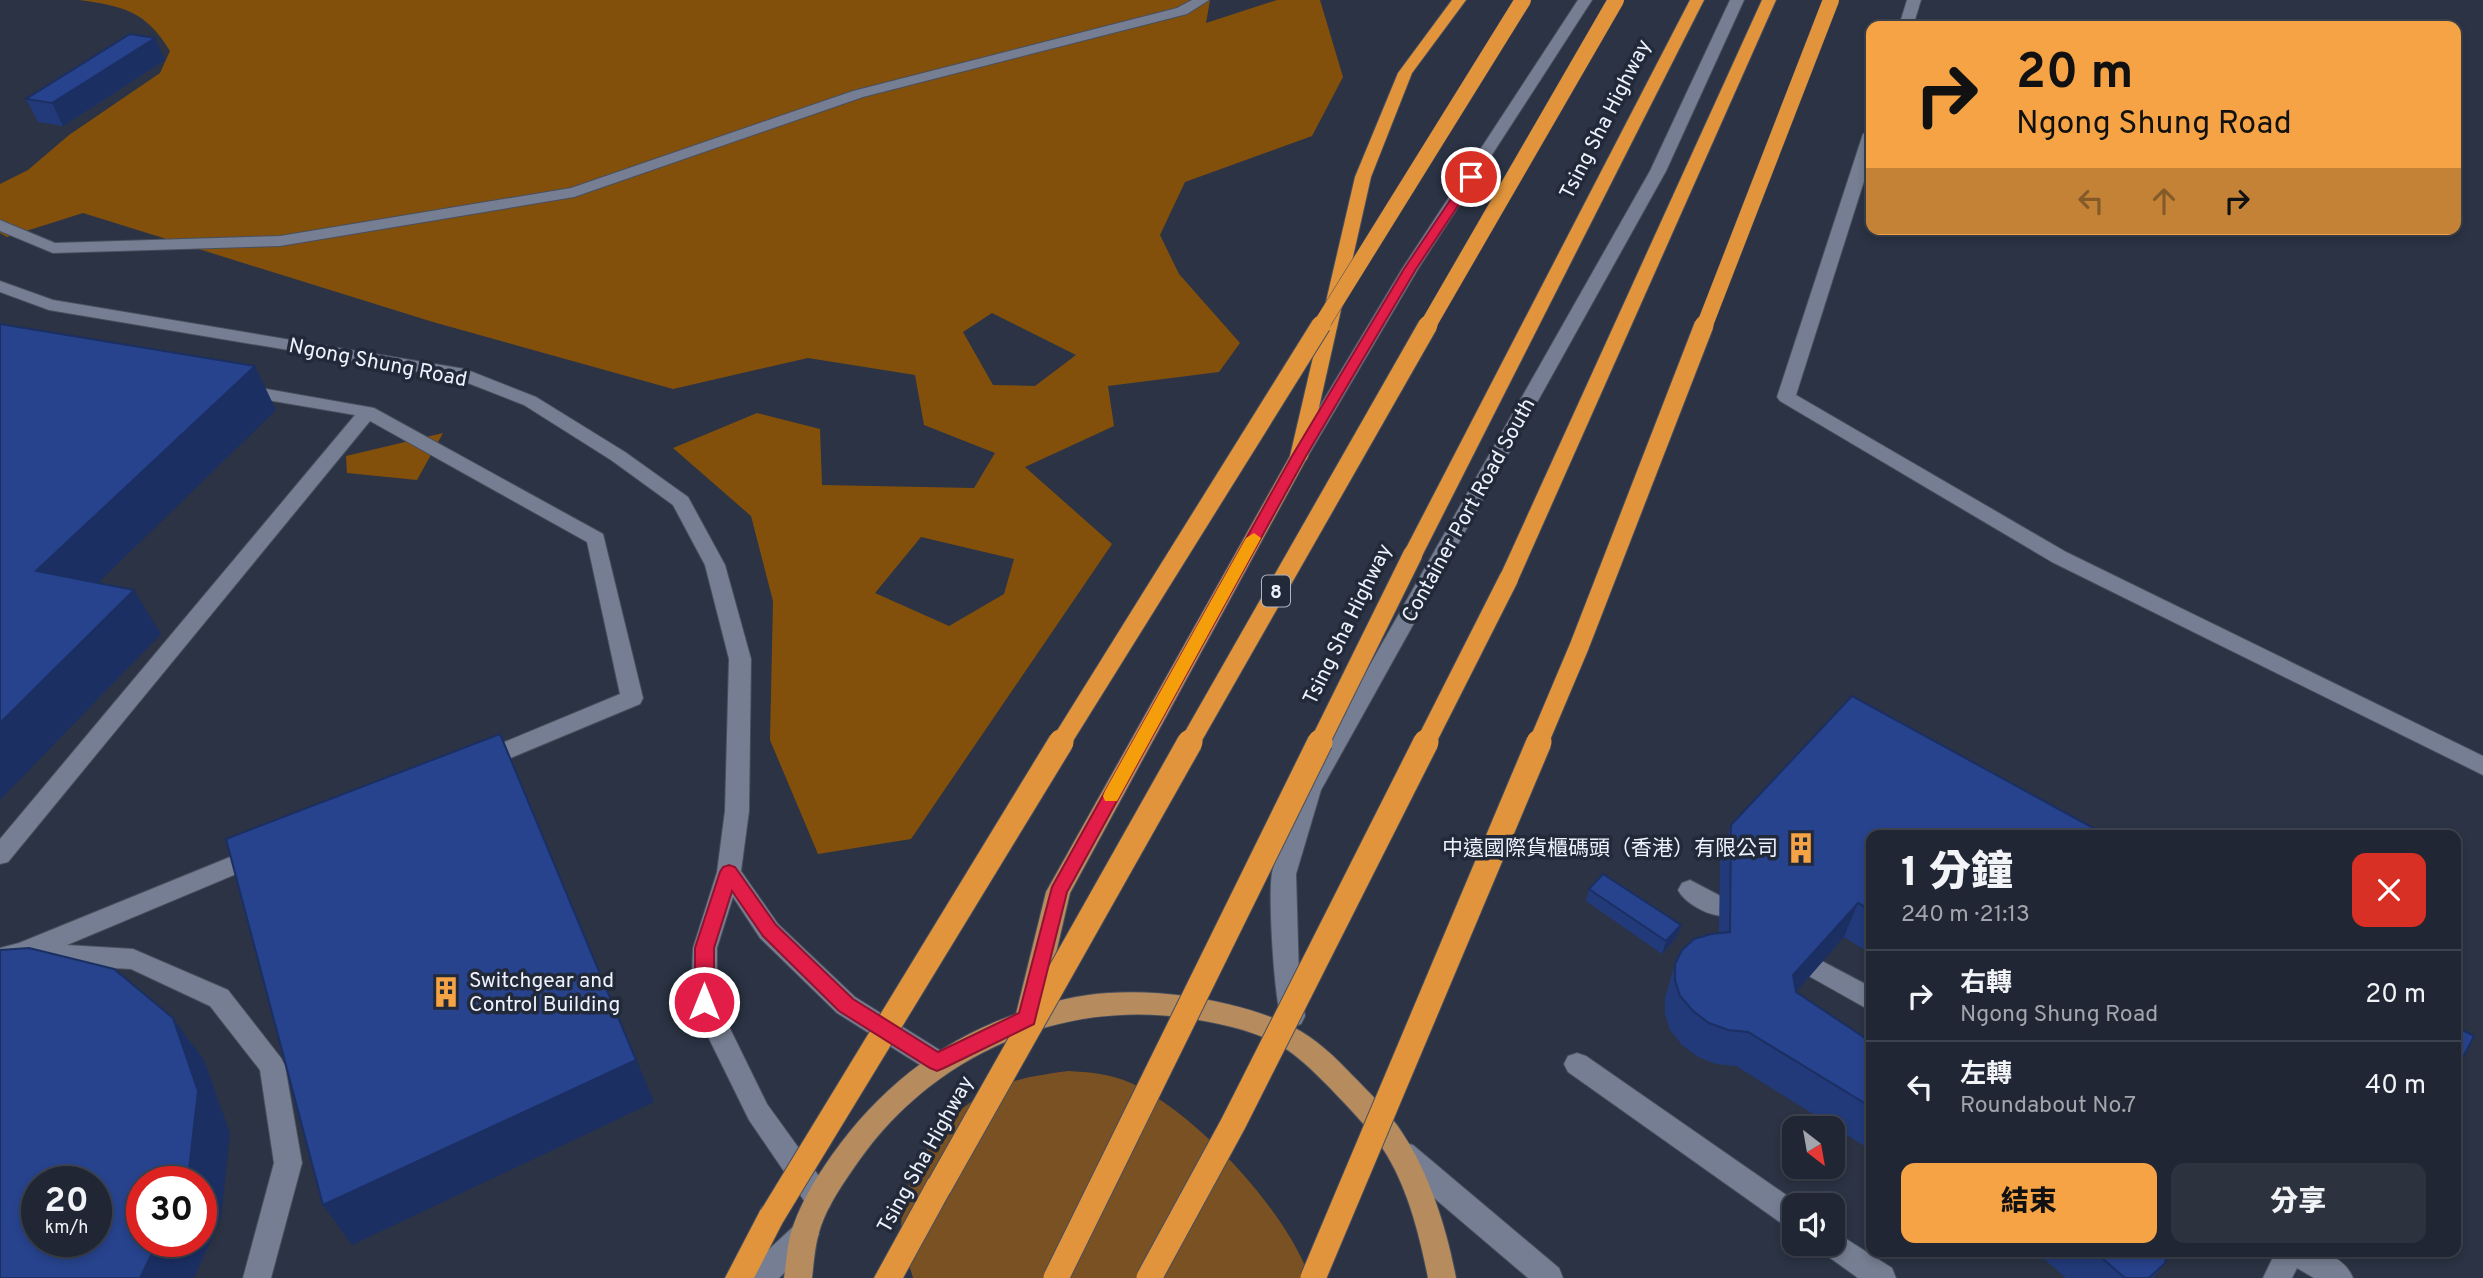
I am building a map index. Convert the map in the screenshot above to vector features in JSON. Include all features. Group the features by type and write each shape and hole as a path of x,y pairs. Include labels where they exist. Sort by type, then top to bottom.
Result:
{"highway":[{"path":"1299,456 1363,177 1405,73 1459,0"},
{"path":"739,1278 772,1216 942,934 1523,0"},
{"name":"Tsing Sha Highway","path":"888,1278 1315,521 1616,0"},
{"name":"Tsing Sha Highway","path":"1056,1278 1413,554 1697,0"},
{"path":"1149,1278 1233,1124 1509,578 1769,0"},
{"path":"1313,1278 1579,648 1831,0"}],"main road":[{"path":"1028,1018 1058,892 1299,456"},
{"path":"798,1278 805,1234 819,1199 850,1145 891,1100 937,1062 1028,1018 1103,1002 1180,1003 1254,1021 1295,1041 1351,1091 1399,1151 1439,1258 1442,1278"}],"street":[{"path":"0,225 53,248 280,241 574,192 858,94 1182,11 1202,0"},
{"path":"1299,456 1410,269 1585,0"},
{"name":"Container Port Road South","path":"1295,1041 1287,976 1284,874 1310,790 1658,171 1737,0"},
{"path":"1908,21 1914,0"},
{"path":"1866,149 1786,397 2059,557 2483,766"},
{"name":"Ngong Shung Road","path":"0,286 49,305 459,373 530,401 618,456 681,501 715,565 740,659 737,811 729,872 705,948 704,1002 758,1112 819,1199"},
{"path":"218,386 368,412 596,539 632,698 467,767"},
{"path":"0,855 368,412"},
{"path":"11,956 276,847"},
{"path":"729,872 769,931 846,1005 937,1062"},
{"path":"1690,890 1721,908"},
{"path":"11,956 133,959 219,998 272,1066 288,1163 257,1278"},
{"path":"1816,968 1866,997"},
{"path":"1577,1064 1782,1208"},
{"path":"1399,1151 1549,1278"},
{"path":"759,1278 805,1234"},
{"path":"1845,1252 1882,1278"},
{"path":"2277,1278 2289,1257"},
{"path":"2303,1257 2339,1278"}],"shaded area":[{"path":"79,0 1210,0 1206,23 1277,0 1320,0 1343,77 1312,136 1185,182 1160,235 1179,274 1240,343 1219,372 1108,386 1114,426 1025,467 1112,544 911,839 818,854 770,740 773,601 751,516 673,448 757,413 820,429 822,485 974,488 995,453 924,425 915,375 808,358 673,389 433,322 83,213 7,237 0,233 0,184 28,170 69,135 160,73 170,51 152,27 132,13 121,8","holes":["992,313 1076,355 1035,386 993,385 963,332","921,537 1014,559 1004,594 949,626 875,593"]},
{"path":"443,433 417,480 347,473 346,456"},
{"path":"1068,1071 1100,1074 1131,1083 1156,1097 1210,1140 1260,1194 1298,1251 1310,1278 913,1278 902,1242 902,1217 915,1169 928,1147 962,1109 982,1095 1004,1084"}],"building":[{"path":"130,34 155,38 52,103 26,99"},
{"path":"0,324 255,366 36,571 134,590 0,723"},
{"path":"1852,696 2097,830 1866,830 1866,907 1858,903 1793,975 1796,992 1866,1039 1866,1104 1748,1032 1728,1030 1709,1023 1693,1011 1680,996 1675,980 1675,964 1682,950 1694,939 1730,932 1731,825"},
{"name":"Switchgear and Control Building","path":"500,734 636,1060 323,1205 226,839"},
{"path":"1603,874 1681,925 1666,941 1589,889"},
{"path":"29,948 114,969 173,1018 198,1091 189,1166 126,1166 126,1257 150,1257 140,1278 0,1278 0,950"},
{"path":"2461,1029 2474,1036 2461,1061"},
{"path":"2101,1257 2166,1257 2165,1263 2149,1278 2125,1278"}],"slow traffic":[{"path":"1111,796 1254,538"}],"place":[{"name":"中遠國際貨櫃碼頭（香港）有限公司","path":"1801,848"},
{"name":"Switchgear and Control Building","path":"446,992"}],"route":[{"path":"704,1002 705,948 729,872 769,931 846,1005 937,1062 1028,1018 1058,892 1299,456 1410,269 1471,177"}]}
